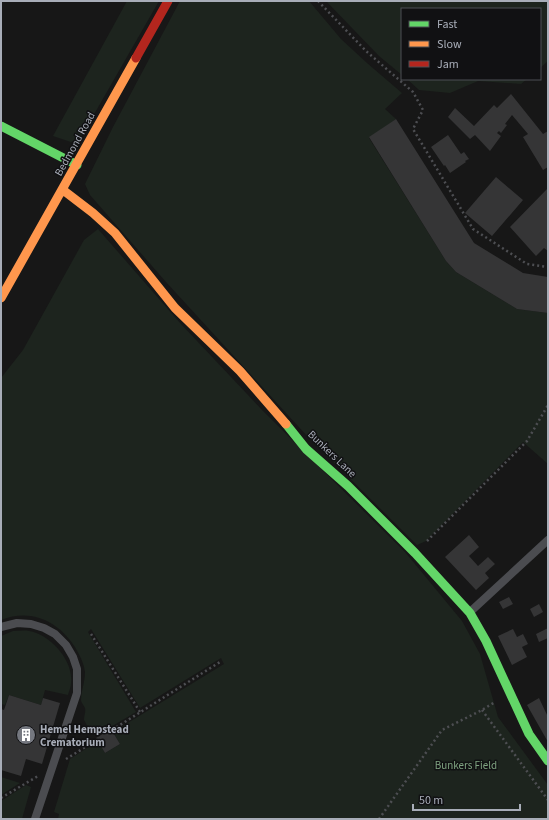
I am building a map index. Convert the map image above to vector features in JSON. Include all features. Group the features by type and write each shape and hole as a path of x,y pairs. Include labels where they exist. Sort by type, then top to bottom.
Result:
{"street":[{"name":"Bedmond Road","path":"1,298 168,1"},
{"path":"1,126 77,165"},
{"name":"Bunkers Lane","path":"63,190 93,212 115,233 175,308 240,371 306,449 348,486 415,553 470,613 486,640 529,734 548,761"}],"lane":[{"path":"470,613 548,540"},
{"path":"1,627 17,623 31,624 44,628 55,634 66,645 73,657 77,669 77,693 35,819"}],"path":[{"path":"318,1 366,51 413,92 423,110 413,129 473,229 527,264 548,267"},
{"path":"415,553 527,441 548,405"},
{"path":"91,634 140,712"},
{"path":"112,730 220,662"},
{"path":"379,819 442,730 482,710 509,693"},
{"path":"482,710 548,800"},
{"path":"1,798 97,740"}],"green space":[{"path":"127,1 159,1 81,137 71,142 53,136"},
{"path":"180,1 309,1 341,39 402,93 385,109 396,119 369,138 446,261 456,272 517,309 548,313 548,464 523,442 426,541 417,545 308,437 166,282 90,195 85,184 113,127"},
{"path":"326,1 548,1 548,61 541,67 541,8 401,8 401,74 379,56"},
{"path":"408,80 526,80 521,84 478,81 450,93 419,90"},
{"name":"Bunkers Field","path":"98,229 180,323 263,411 405,552 462,621 480,654 498,717 548,785 548,819 58,819 59,814 54,812 70,759 98,741 105,753 120,744 113,732 224,664 221,658 140,708 91,629 88,632 136,712 109,728 106,725 92,734 84,720 85,707 81,702 85,672 75,647 68,638 52,624 33,616 12,617 1,620 1,378 23,350 84,240"},
{"path":"13,631 37,633 45,637 59,650 69,666 71,675 71,684 68,695 45,690 41,705 9,695 5,705 1,704 1,636"},
{"path":"1,777 20,783 1,795"},
{"path":"26,785 31,787 22,819 1,819 1,801"}],"building":[{"path":"511,94 543,134 548,131 548,167 543,170 523,137 528,134 512,115 505,124 507,125 501,133 499,131 497,133 501,136 490,151 475,135 470,139 448,117 455,108 474,126 494,105 497,108"},
{"path":"396,119 474,243 523,273 548,277 548,313 517,309 456,272 446,261 369,137"},
{"path":"448,135 461,154 464,152 469,159 450,173 431,147"},
{"path":"496,177 523,200 492,236 465,213"},
{"path":"548,188 548,251 544,248 536,256 510,227"},
{"path":"469,535 479,547 469,556 478,566 488,557 495,564 485,573 489,578 476,590 445,557"},
{"path":"509,597 513,604 503,609 499,602"},
{"path":"539,604 543,612 534,617 530,609"},
{"path":"548,628 548,638 539,642 536,634"},
{"path":"513,629 517,637 523,634 528,644 522,647 527,657 512,665 498,636"},
{"name":"Hemel Hempstead Crematorium","path":"9,695 41,705 43,698 60,703 42,764 26,759 21,776 1,770 1,709 4,710"},
{"path":"539,698 548,717 548,742 527,705"},
{"path":"111,729 120,744 105,753 96,738"}],"traffic: fast":[{"path":"1,126 77,165"},
{"path":"286,424 306,449 348,486 415,553 470,613 486,641 529,734 548,761"}],"traffic: slow":[{"path":"1,298 136,58"},
{"path":"63,190 93,213 115,233 175,308 240,371 286,424"}],"traffic: jam":[{"path":"136,58 168,1"}],"place":[{"name":"Hemel Hempstead Crematorium","path":"26,735"}]}
